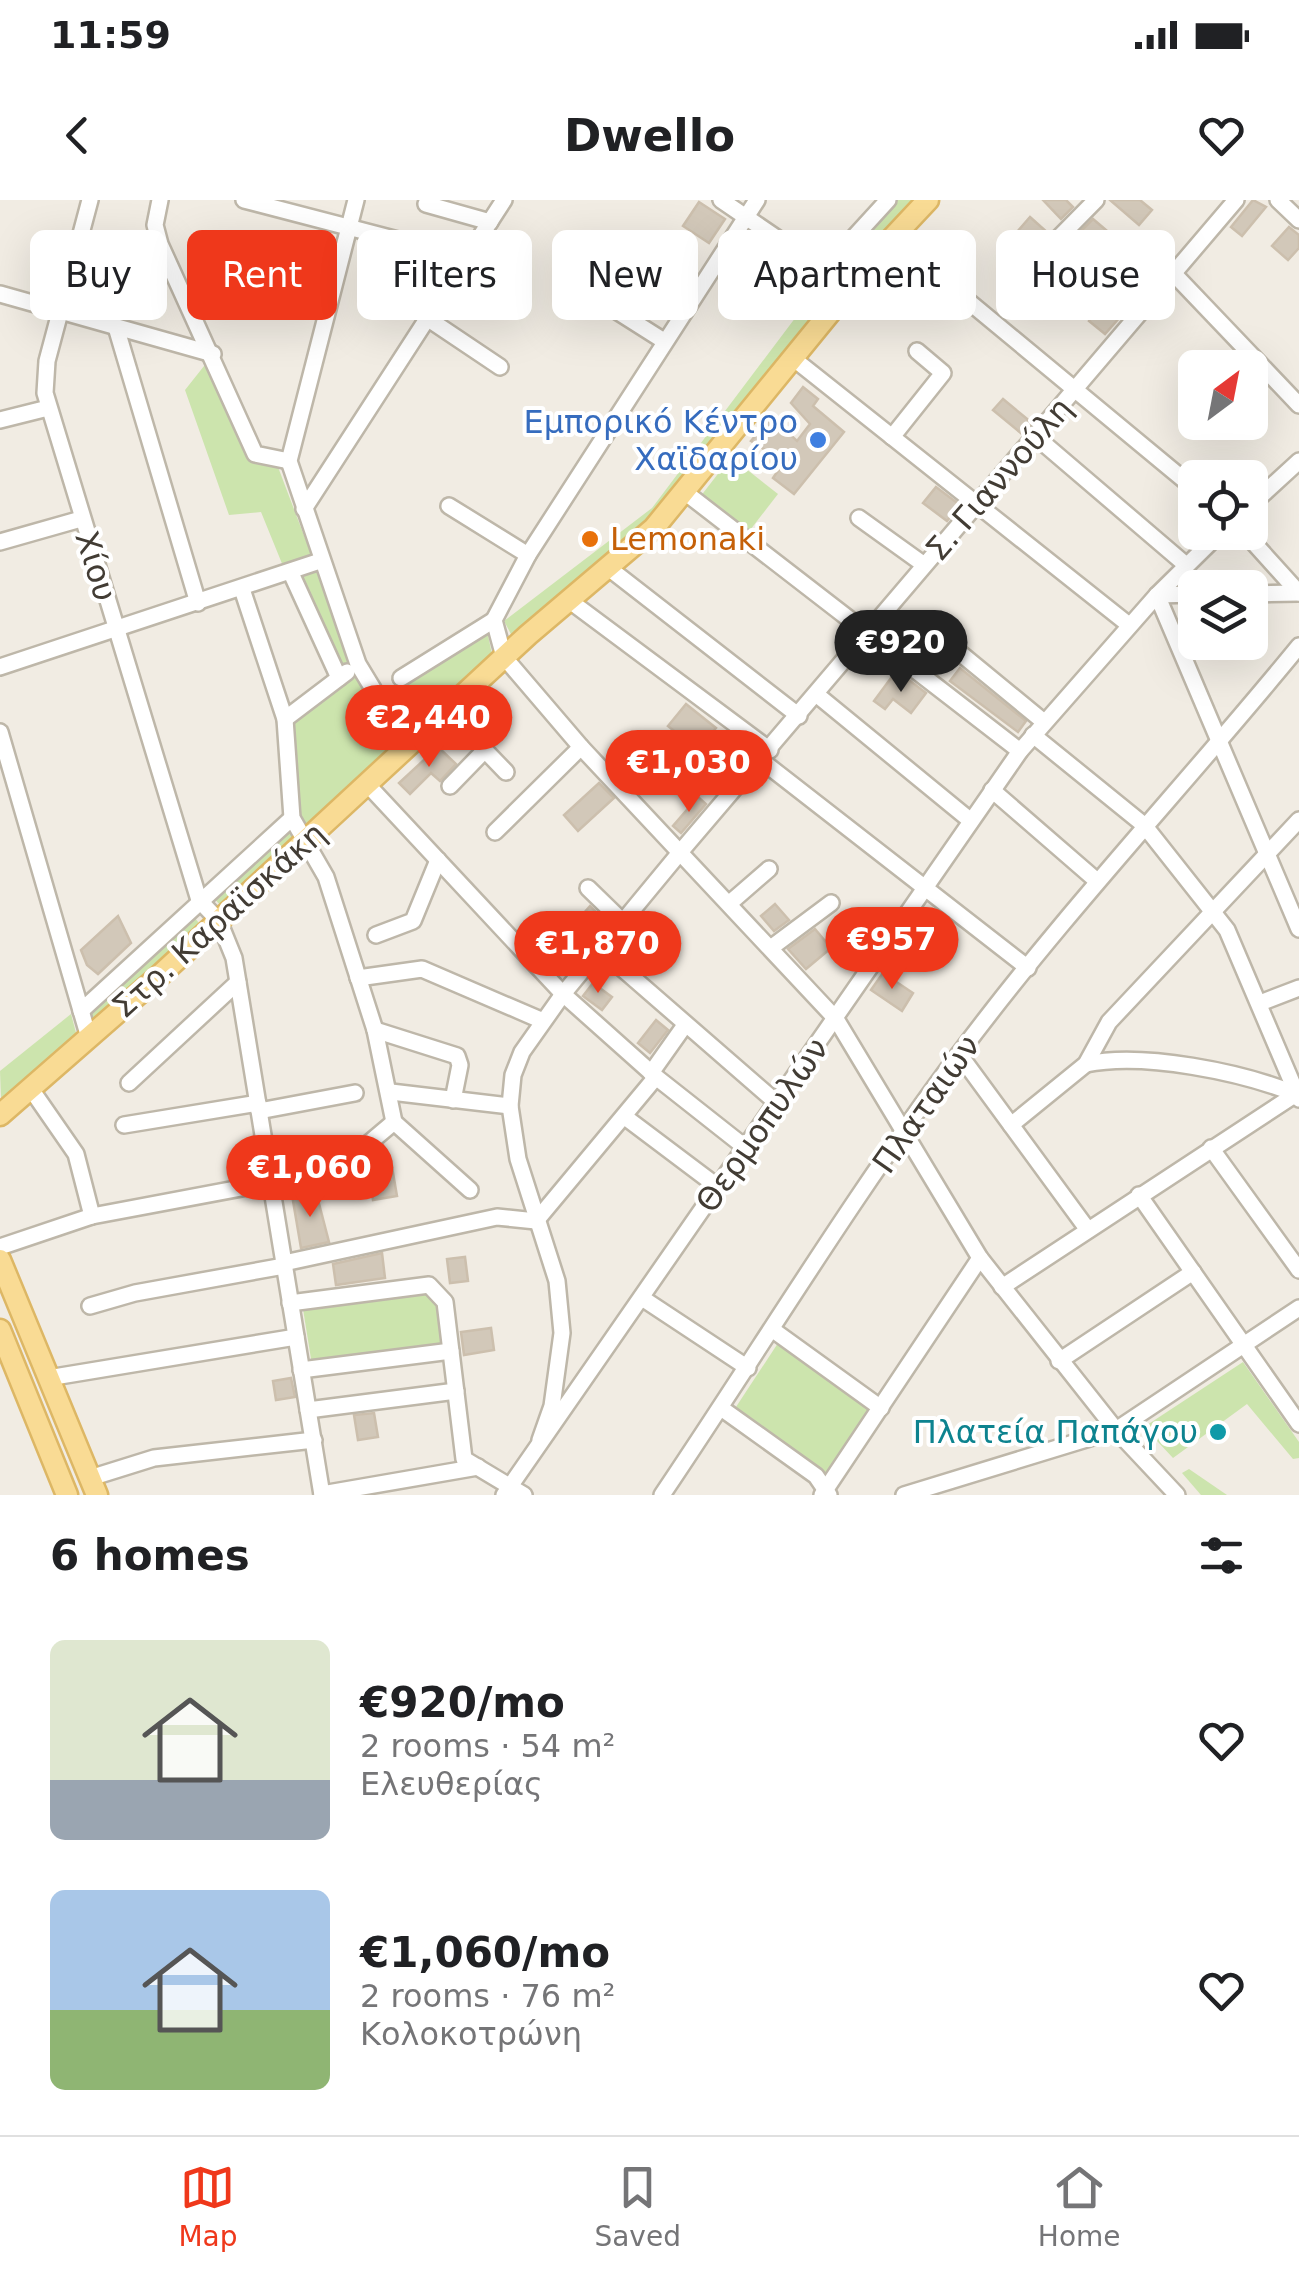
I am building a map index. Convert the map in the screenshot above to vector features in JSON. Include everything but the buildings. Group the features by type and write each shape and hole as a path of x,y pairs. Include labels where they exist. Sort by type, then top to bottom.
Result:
{"main road":[{"name":"Στρ. Καραϊσκάκη","path":"900,230 928,200"},
{"name":"Στρ. Καραϊσκάκη","path":"0,1115 218,921 504,657 610,569 686,493 825,320"},
{"path":"0,1103 32,1089"},
{"path":"0,1260 94,1487"},
{"path":"0,1330 68,1495"}],"street":[{"name":"Χίου","path":"82,230 90,200"},
{"path":"160,200 156,225 160,244 255,454 289,461"},
{"path":"244,200 360,230"},
{"path":"356,200 289,461 358,664 407,745"},
{"path":"485,230 504,200"},
{"path":"721,200 765,230"},
{"path":"402,678 494,620 528,555 757,200"},
{"path":"861,230 888,200"},
{"path":"1066,230 1096,200"},
{"name":"Σ. Γιαννούλη","path":"1175,273 1236,200"},
{"path":"1278,200 1299,220"},
{"path":"426,204 490,222"},
{"path":"1175,275 1299,404"},
{"path":"0,294 30,302"},
{"path":"976,307 1178,475"},
{"name":"Χίου","path":"58,320 47,361 48,408 200,900 218,921"},
{"path":"92,320 213,354"},
{"path":"304,509 426,320"},
{"path":"430,320 500,368"},
{"path":"631,320 664,341"},
{"name":"Σ. Γιαννούλη","path":"540,1440 552,1406 562,1333 557,1280 518,1159 510,1106 513,1075 522,1052 563,994 682,850 1135,320"},
{"path":"116,327 198,603"},
{"path":"917,351 956,384"},
{"path":"794,360 1129,626"},
{"path":"892,437 943,372"},
{"path":"0,420 48,408"},
{"path":"1035,436 1186,565"},
{"path":"1268,489 1299,461"},
{"path":"686,493 1020,751"},
{"path":"449,506 528,555"},
{"path":"0,542 81,518"},
{"path":"859,518 923,564"},
{"name":"Θερμοπυλών","path":"506,1490 1020,751 1129,626 1202,550"},
{"path":"1260,550 1299,593"},
{"path":"0,667 320,561"},
{"path":"610,569 798,716"},
{"path":"291,573 339,678"},
{"path":"242,589 285,719 292,818 326,877 375,1030 391,1092 394,1122 470,1190"},
{"path":"1268,594 1299,593"},
{"path":"1178,594 1158,595 1299,929"},
{"path":"570,601 1028,968"},
{"path":"494,620 504,657 581,747 731,902 836,1018 980,1258 1116,1430 1177,1495"},
{"name":"Πλαταιών","path":"662,1495 958,1054 1144,825 1219,744 1299,646"},
{"path":"960,653 1144,825 1212,908 1227,930 1298,1096"},
{"path":"285,719 358,664"},
{"path":"816,694 971,821"},
{"path":"446,710 506,772"},
{"path":"0,732 89,1038"},
{"path":"494,832 581,747"},
{"path":"450,786 486,750"},
{"path":"367,784 563,994 653,1075 746,1148"},
{"path":"992,790 1097,882"},
{"path":"81,1011 292,818"},
{"path":"1011,1125 1086,1064 1109,1022 1212,908 1299,820"},
{"path":"376,935 413,921 438,860"},
{"path":"731,902 769,869"},
{"path":"588,888 624,923"},
{"path":"772,947 830,903"},
{"path":"218,921 238,982 322,1494 478,1467"},
{"path":"601,950 684,1026 777,1102"},
{"path":"358,978 422,969 542,1021"},
{"path":"129,1083 238,982"},
{"path":"1260,1003 1299,988"},
{"path":"90,1306 134,1293 497,1218 536,1220 624,1117 684,1026"},
{"path":"375,1030 457,1056 460,1064 453,1100"},
{"path":"958,1054 1088,1230"},
{"path":"1086,1064 1135,1059 1257,1081 1298,1096"},
{"path":"32,1089 76,1154 92,1216"},
{"path":"391,1092 510,1106"},
{"path":"124,1125 355,1093"},
{"path":"1002,1287 1211,1148 1298,1096"},
{"path":"624,1117 718,1187"},
{"path":"0,1247 92,1216 337,1170 394,1122"},
{"path":"1211,1148 1299,1270"},
{"path":"1139,1195 1299,1424"},
{"path":"721,1408 826,1493 980,1258"},
{"path":"1059,1361 1193,1272"},
{"path":"290,1303 428,1285 445,1302 464,1459 506,1490 524,1495"},
{"path":"642,1298 748,1368"},
{"path":"904,1495 1116,1430 1299,1308"},
{"path":"772,1330 880,1408"},
{"path":"48,1378 296,1336"},
{"path":"302,1370 451,1351"},
{"path":"308,1410 456,1391"},
{"path":"94,1487 154,1458 314,1440"}],"green space":[{"path":"895,200 922,200 896,230 868,230"},
{"path":"794,320 820,320 660,513 513,638 504,621 652,508"},
{"path":"208,361 252,457 278,467 311,554 283,566 261,512 229,515 185,390"},
{"path":"731,457 778,494 747,534 700,497"},
{"path":"316,567 352,661 340,670 296,575"},
{"path":"487,631 492,654 409,733 385,696"},
{"path":"356,671 401,745 308,833 294,817 290,722"},
{"path":"286,826 296,841 221,906 210,894"},
{"path":"190,912 203,928 89,1031 83,1011"},
{"path":"71,1014 78,1040 1,1098 0,1071"},
{"path":"429,1292 440,1304 445,1348 312,1365 303,1309"},
{"path":"780,1340 871,1408 827,1477 732,1413"},
{"path":"1243,1362 1299,1442 1299,1458 1293,1459 1247,1404 1173,1458 1144,1427"},
{"path":"1189,1469 1227,1495 1201,1495 1182,1473"}],"place":[{"name":"Εμπορικό Κέντρο Χαϊδαρίου","path":"818,440"},
{"name":"Lemonaki","path":"590,539"},
{"name":"Πλατεία Παπάγου","path":"1218,1432"}]}
